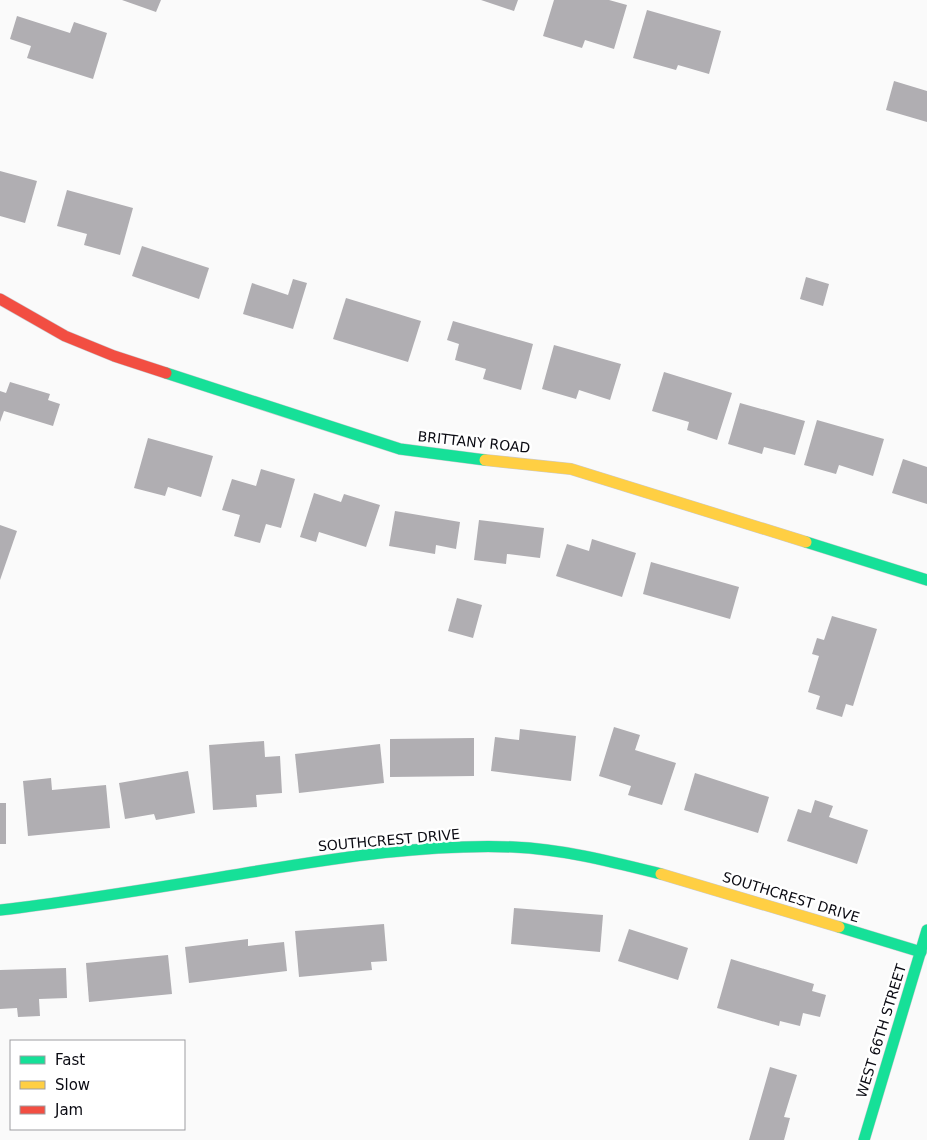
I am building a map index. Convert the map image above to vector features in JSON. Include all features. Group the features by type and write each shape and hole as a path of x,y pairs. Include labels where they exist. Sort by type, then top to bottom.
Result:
{"street":[{"name":"BRITTANY ROAD","path":"0,299 65,336 114,356 400,448 451,457 519,462 570,469 927,580"},
{"name":"SOUTHCREST DRIVE","path":"0,910 60,903 354,856 434,848 514,847 595,857 674,877 921,952"},
{"name":"WEST 66TH STREET","path":"864,1140 927,930"}],"building":[{"path":"122,0 161,0 156,12"},
{"path":"481,0 518,0 514,11"},
{"path":"554,0 609,0 627,5 614,49 585,40 582,48 543,36"},
{"path":"647,10 721,31 709,74 678,65 676,70 633,58"},
{"path":"17,16 70,33 74,22 107,33 93,79 27,58 31,46 10,39"},
{"path":"894,81 927,91 927,122 886,110"},
{"path":"0,171 37,181 25,223 0,216"},
{"path":"67,190 133,208 120,255 84,245 87,234 57,226"},
{"path":"142,246 209,268 199,299 132,276"},
{"path":"806,277 829,284 823,306 800,299"},
{"path":"293,279 307,283 293,329 243,314 252,283 288,295"},
{"path":"346,298 421,321 408,362 333,339"},
{"path":"453,321 533,344 521,390 483,379 486,369 455,360 459,344 447,340"},
{"path":"554,345 621,364 610,400 579,390 576,399 542,389"},
{"path":"664,372 732,393 717,440 687,430 689,422 652,411"},
{"path":"10,382 50,394 48,400 60,404 53,426 4,411 0,422 0,391 6,393"},
{"path":"740,403 805,421 795,455 764,447 762,454 728,444"},
{"path":"817,420 884,439 873,476 839,465 836,474 804,465"},
{"path":"148,438 213,456 201,497 168,487 165,496 134,488"},
{"path":"903,459 927,467 927,504 892,493"},
{"path":"261,469 295,479 281,528 266,524 260,543 234,536 240,515 222,510 232,479 256,486"},
{"path":"314,493 341,502 344,494 380,505 366,547 319,532 316,542 300,537"},
{"path":"395,511 460,522 456,549 436,545 435,554 389,546"},
{"path":"479,520 544,528 540,558 507,554 506,564 474,560"},
{"path":"0,525 17,531 0,580"},
{"path":"592,539 636,553 622,597 556,576 567,544 589,551"},
{"path":"651,562 739,587 730,619 643,594"},
{"path":"457,598 482,605 473,638 448,631"},
{"path":"832,616 877,629 853,706 846,704 842,717 816,709 820,696 808,692 819,656 812,654 817,638 824,640"},
{"path":"614,727 640,735 635,750 676,763 662,805 628,795 631,786 599,776"},
{"path":"520,729 576,736 571,781 491,771 495,737 519,740"},
{"path":"474,738 474,776 390,777 390,739"},
{"path":"264,741 265,757 280,756 282,793 256,795 257,807 213,810 209,745"},
{"path":"380,744 384,783 299,793 295,754"},
{"path":"188,771 195,813 156,820 154,814 125,819 119,783"},
{"path":"695,773 769,797 758,833 684,810"},
{"path":"51,778 52,790 106,785 110,828 28,836 23,781"},
{"path":"815,800 833,806 829,817 868,830 857,864 787,841 798,809 811,813"},
{"path":"0,803 6,803 6,844 0,844"},
{"path":"514,908 603,915 600,952 511,944"},
{"path":"384,924 387,961 371,962 372,970 299,977 295,931"},
{"path":"629,929 688,948 678,980 618,961"},
{"path":"248,939 248,946 284,942 287,971 189,983 185,947"},
{"path":"168,955 172,994 89,1002 86,963"},
{"path":"731,959 814,984 812,991 826,995 820,1017 803,1013 800,1026 780,1021 779,1026 717,1008"},
{"path":"66,968 67,998 39,999 40,1016 18,1017 17,1008 0,1009 0,970"},
{"path":"770,1067 797,1075 784,1117 790,1118 784,1140 749,1140"}],"traffic: fast":[{"path":"166,373 400,449 485,460"},
{"path":"806,542 927,580"},
{"path":"0,910 97,897 353,856 449,848 513,847 550,850 661,874"},
{"path":"839,927 921,952"},
{"path":"864,1140 927,930"}],"traffic: slow":[{"path":"485,460 571,469 806,542"},
{"path":"661,874 839,927"}],"traffic: jam":[{"path":"0,299 65,336 114,356 166,373"}]}
